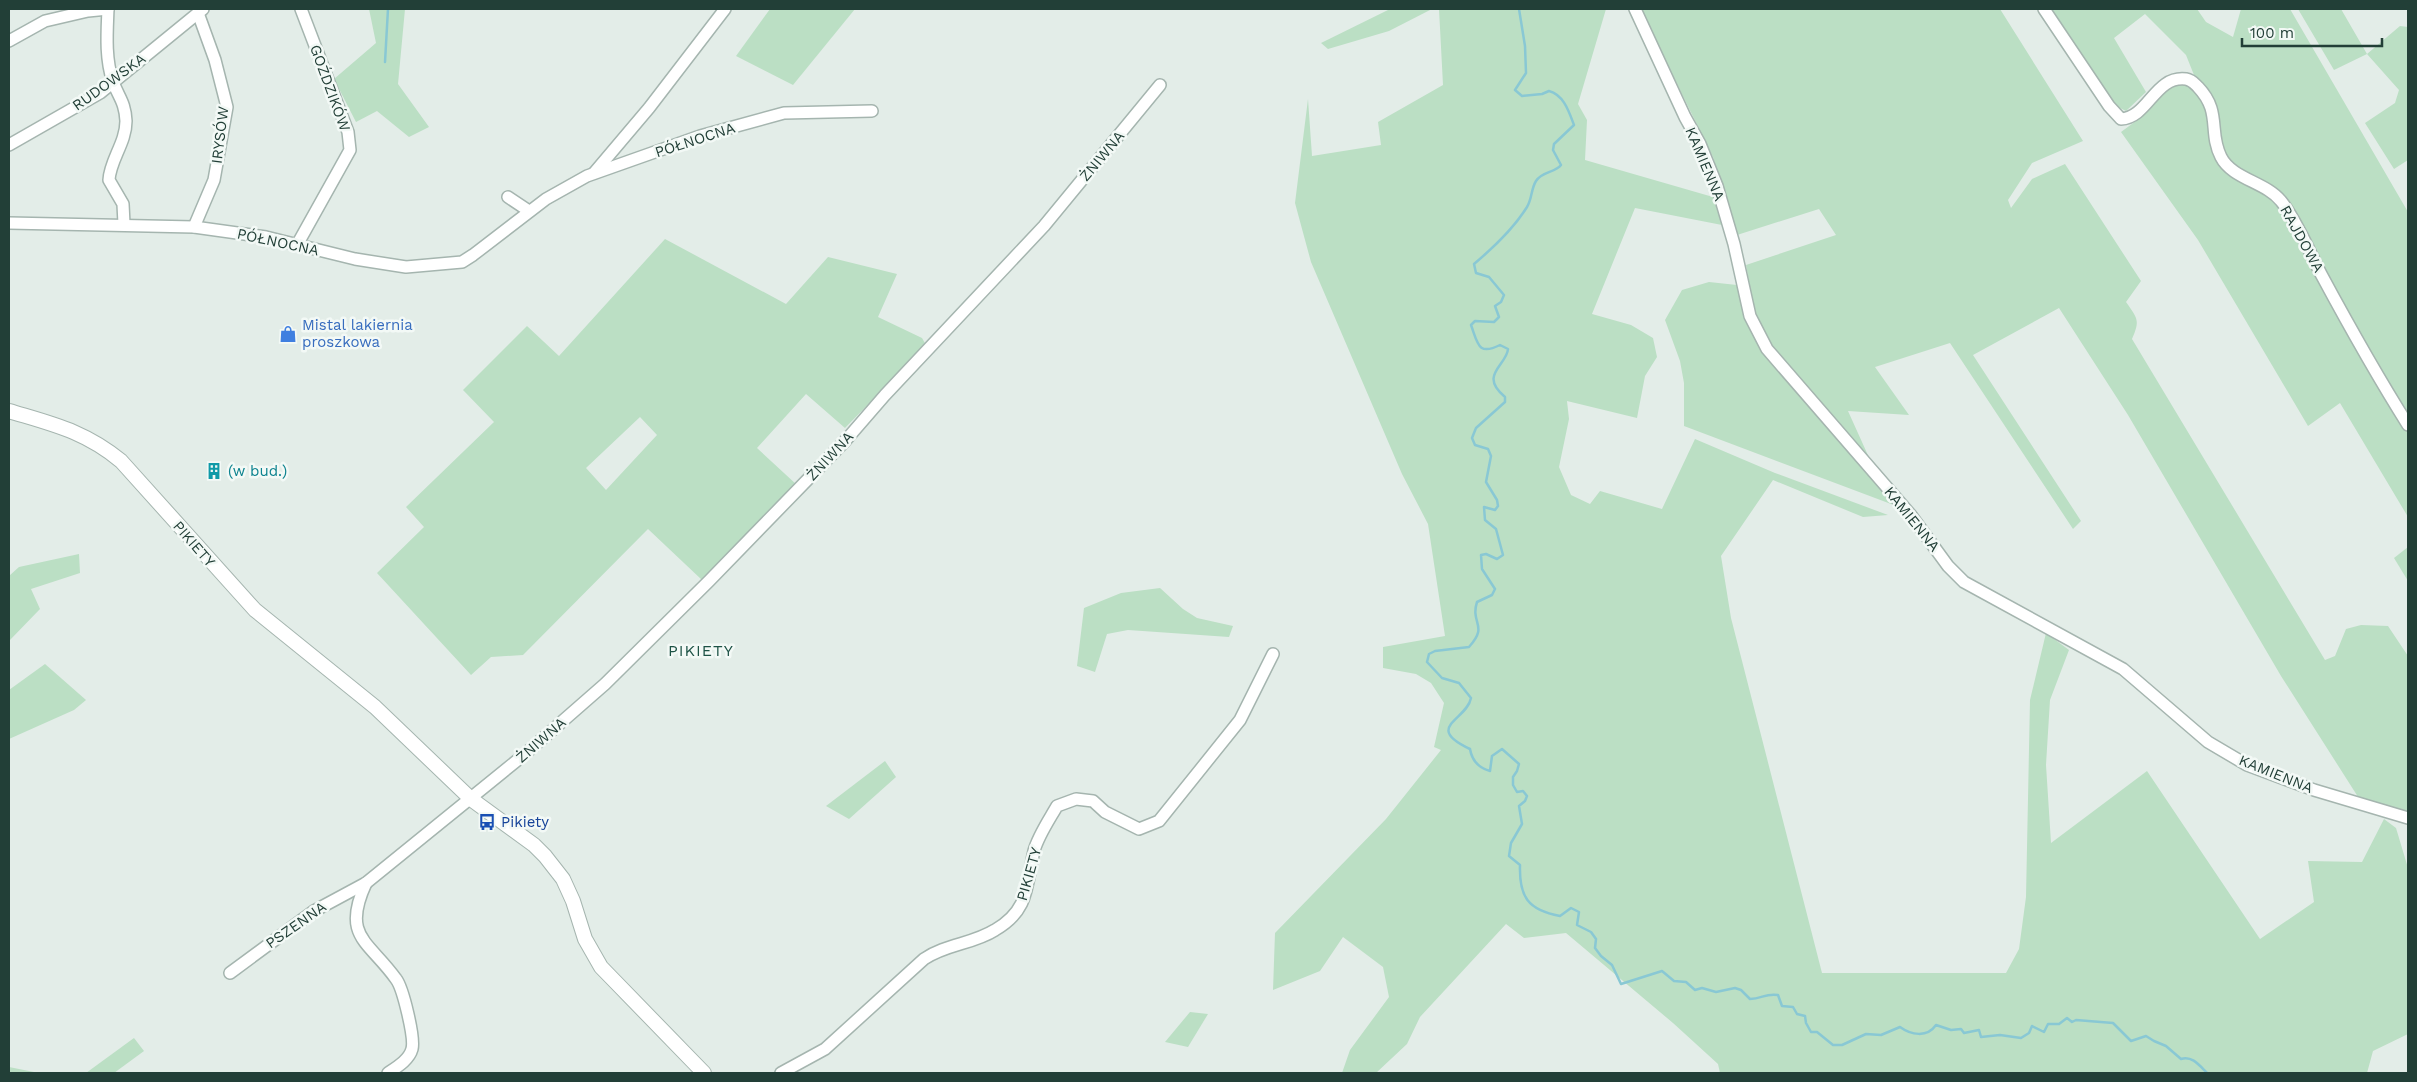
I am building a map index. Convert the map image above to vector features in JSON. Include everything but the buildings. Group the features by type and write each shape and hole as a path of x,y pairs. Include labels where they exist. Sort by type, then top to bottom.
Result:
{"street":[{"path":"9,41 45,21 88,11 108,9 107,43 114,83 124,101 126,130 109,180 123,204 124,224"},
{"name":"GOŹDZIKÓW","path":"297,245 350,150 348,132 301,9"},
{"path":"594,173 649,108 726,9"},
{"name":"KAMIENNA","path":"1635,9 1685,117 1700,144 1717,186 1734,244 1750,316 1757,333 1767,349 1910,514 1953,571 1964,582 1989,597 2123,669 2208,742 2248,765 2314,790 2408,818"},
{"name":"RAJDOWA","path":"2044,9 2109,106 2121,119 2136,115 2162,86 2176,80 2184,78 2192,80 2202,91 2210,103 2216,122 2218,151 2222,160 2232,170 2255,182 2282,202 2370,364 2408,425"},
{"name":"RUDOWSKA","path":"9,145 114,83 201,11"},
{"name":"IRYSÓW","path":"194,226 214,180 227,107 201,11"},
{"name":"ŻNIWNA","path":"471,799 605,684 709,582 801,487 1044,226 1160,84"},
{"name":"PÓŁNOCNA","path":"9,222 194,226 266,237 355,259 406,267 462,262 560,189 594,173 700,136 784,113 872,111"},
{"path":"508,197 529,211"},
{"name":"PIKIETY","path":"9,411 67,428 92,439 121,461 255,610 374,707 471,799 534,845 550,861 563,879 585,939 596,960 621,989 704,1073"},
{"name":"PIKIETY","path":"781,1073 825,1049 924,959 937,950 993,932 1010,920 1022,906 1027,892 1034,849 1057,806 1076,800 1092,801 1105,812 1139,829 1159,821 1240,720 1273,654"},
{"name":"PSZENNA","path":"230,973 314,911 366,883 471,799"},
{"path":"366,883 356,909 356,920 361,938 400,984 413,1041 409,1055 388,1073"}],"green space":[{"path":"369,9 405,9 398,84 429,127 409,137 377,111 356,122 334,79 376,43"},
{"path":"770,9 855,9 793,85 736,56"},
{"path":"1390,9 1432,9 1389,31 1328,49 1321,43"},
{"path":"1439,9 1606,9 1578,104 1587,120 1585,160 1713,197 1722,225 1635,208 1592,314 1631,325 1653,338 1657,357 1645,376 1637,418 1567,401 1569,419 1559,467 1571,495 1590,504 1600,491 1662,509 1695,439 1775,473 1888,515 1863,517 1773,480 1721,556 1731,618 1822,973 2006,973 2019,949 2026,897 2030,700 2046,633 2069,650 2050,700 2046,765 2051,843 2147,771 2260,939 2314,902 2308,861 2362,862 2384,819 2396,828 2408,868 2408,1034 2373,1051 2367,1073 1720,1073 1718,1064 1673,1023 1566,933 1524,938 1506,924 1420,1017 1407,1044 1376,1073 1342,1073 1350,1050 1389,997 1383,967 1343,937 1320,971 1273,990 1275,933 1386,819 1441,750 1434,747 1444,703 1431,683 1416,674 1383,668 1383,647 1445,636 1428,524 1402,474 1311,262 1295,203 1308,99 1312,156 1381,145 1378,122 1443,85"},
{"path":"1640,9 2000,9 2083,141 2032,163 2008,200 2011,208 2032,179 2065,164 2141,281 2126,302 2133,312 2137,323 2132,339 2325,660 2335,656 2346,629 2361,625 2388,626 2408,656 2408,813 2360,800 2281,676 2128,415 2059,308 1973,355 2081,521 2073,529 1950,343 1875,367 1909,415 1848,411 1871,462 1771,345 1755,314 1746,265 1836,235 1819,209 1737,235 1713,157"},
{"path":"2052,9 2197,9 2206,22 2233,37 2241,9 2290,9 2408,212 2408,414 2374,364 2295,211 2283,195 2225,158 2216,104 2194,75 2186,55 2145,14 2114,38 2146,92 2126,111 2114,105"},
{"path":"2298,9 2341,9 2367,54 2334,70"},
{"path":"2400,26 2408,27 2408,160 2394,169 2365,123 2395,103 2399,90 2367,54"},
{"path":"2177,82 2194,88 2208,109 2213,154 2225,169 2278,202 2408,430 2408,517 2340,403 2308,426 2198,240 2121,132 2140,118 2153,99"},
{"path":"665,239 786,304 828,257 897,274 878,317 922,338 926,345 845,428 806,394 757,448 797,485 702,580 648,529 523,655 491,657 471,675 377,573 424,527 406,507 494,422 463,390 527,326 559,356","holes":["640,417 657,435 606,490 586,468"]},
{"path":"1709,282 1737,285 1747,320 1899,507 1684,426 1684,383 1680,361 1665,320 1682,290"},
{"path":"2408,547 2408,581 2394,558"},
{"path":"79,554 80,573 31,589 40,609 9,641 9,576 19,567"},
{"path":"1160,588 1183,609 1197,618 1233,626 1229,637 1128,630 1107,634 1095,672 1077,666 1084,608 1121,593"},
{"path":"45,664 86,700 74,710 9,739 9,690"},
{"path":"885,761 896,777 849,819 826,806"},
{"path":"1190,1012 1208,1014 1188,1047 1165,1042"},
{"path":"134,1038 144,1051 114,1073 86,1073"},
{"path":"9,1067 39,1073 9,1073"}],"waterway":[{"path":"385,62 388,9"},
{"path":"1519,9 1525,46 1526,73 1515,90 1522,96 1542,94 1549,91 1554,93 1562,100 1574,125 1554,144 1553,150 1561,165 1539,178 1534,184 1529,204 1516,223 1474,264 1476,273 1489,277 1504,295 1501,302 1495,306 1499,317 1494,322 1475,321 1471,325 1477,343 1483,349 1500,345 1508,349 1494,376 1494,382 1497,389 1505,397 1505,402 1476,428 1472,438 1475,445 1488,449 1491,456 1486,482 1497,500 1498,506 1495,510 1484,507 1485,520 1496,529 1503,555 1497,559 1486,554 1481,555 1482,569 1495,589 1492,595 1477,602 1475,609 1478,634 1475,640 1469,647 1435,651 1429,654 1427,662 1442,678 1459,683 1471,698 1468,706 1451,724 1449,729 1450,735 1470,749 1474,760 1486,770 1490,771 1492,756 1502,749 1519,764 1513,777 1513,785 1517,792 1523,791 1527,796 1525,801 1519,806 1522,824 1511,843 1509,856 1520,865 1521,886 1524,894 1533,906 1549,913 1560,916 1571,908 1579,912 1577,925 1591,932 1596,939 1595,948 1612,965 1621,984 1662,971 1674,981 1686,982 1695,990 1702,988 1716,992 1735,988 1741,990 1750,999 1778,995 1782,1006 1793,1007 1797,1014 1805,1016 1806,1023 1811,1032 1817,1032 1833,1045 1842,1045 1866,1034 1881,1035 1900,1027 1909,1032 1919,1034 1928,1032 1936,1025 1951,1030 1961,1029 1964,1033 1979,1030 1981,1037 2000,1035 2021,1038 2029,1033 2032,1026 2044,1032 2048,1024 2059,1024 2067,1018 2072,1022 2076,1020 2113,1023 2131,1041 2146,1036 2166,1046 2181,1059 2189,1059 2199,1064 2207,1073"}],"place":[{"name":"Mistal lakiernia proszkowa","path":"288,334"},
{"name":"(w bud.)","path":"214,471"},
{"name":"Pikiety","path":"487,822"}],"district":[{"name":"PIKIETY","path":"701,650"}]}
